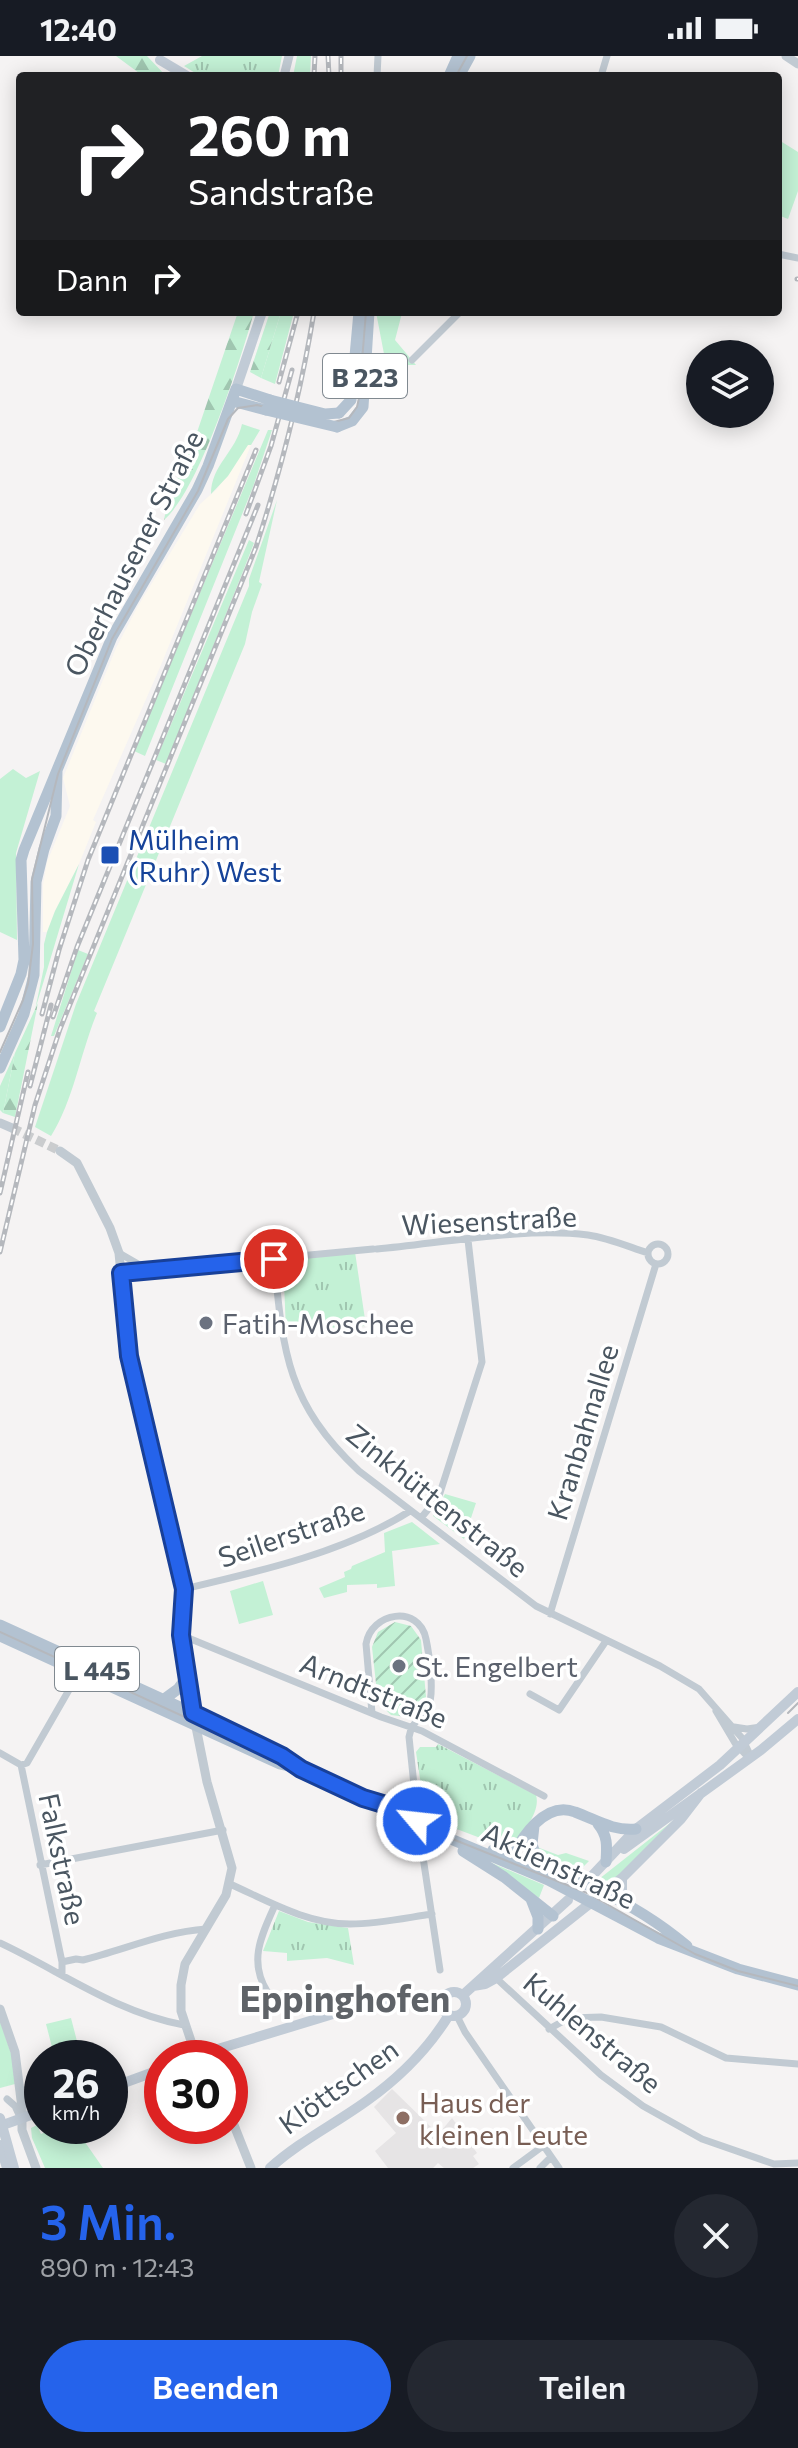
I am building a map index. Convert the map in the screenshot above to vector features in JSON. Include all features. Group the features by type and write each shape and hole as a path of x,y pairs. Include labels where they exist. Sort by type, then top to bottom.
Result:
{"main road":[{"path":"158,58 181,72"},
{"path":"234,395 261,316"},
{"name":"B 223","path":"268,405 325,414 339,413 351,400 359,316"},
{"name":"B 223","path":"234,395 337,427 352,421 363,407 369,316"},
{"name":"Oberhausener Straße","path":"0,1027 21,974 24,943 21,860 40,808 112,637 193,498 234,395"},
{"name":"Oberhausener Straße","path":"0,1068 24,1014 34,975 36,882 44,849 55,823 57,771"},
{"name":"Aktienstraße","path":"0,1625 196,1726 280,1764 301,1769"},
{"name":"Aktienstraße","path":"0,1636 193,1713 363,1798 511,1860 643,1932 738,1969 798,1985"},
{"path":"163,1700 178,1689 187,1677"},
{"path":"591,1877 636,1829 742,1746 798,1692"},
{"path":"606,1862 761,1750 798,1719"},
{"path":"760,1730 757,1744 761,1750"},
{"path":"473,1986 496,1978 622,1878 681,1819 701,1793"},
{"name":"Aktienstraße","path":"363,1798 393,1807 446,1839 511,1860 538,1864 606,1891 649,1916 693,1951"},
{"path":"511,1860 534,1826 548,1812 564,1809 621,1830 636,1829"},
{"path":"598,1823 605,1832 606,1862"},
{"path":"534,1826 532,1852 538,1864"},
{"path":"446,1839 553,1916"},
{"path":"622,1878 622,1892 627,1903"},
{"path":"531,1899 538,1917 538,1929"},
{"path":"463,1995 568,1900"},
{"path":"452,1992 463,1995 467,2006 464,2012 453,2016 444,2011 442,2001 446,1995 452,1992"},
{"path":"248,2042 333,2014 427,1999 442,2001"},
{"name":"Klöttschen","path":"260,2168 370,2098 412,2063 453,2016"},
{"path":"0,2118 14,2168"},
{"path":"0,2126 24,2118"},
{"path":"0,2145 7,2168"},
{"name":"Klöttschen","path":"270,2168 283,2156"}],"street":[{"path":"786,56 798,64"},
{"path":"412,360 456,316"},
{"path":"0,1123 12,1128"},
{"path":"60,1151 77,1163 110,1228 119,1253 129,1356 184,1589 181,1635 193,1713 207,1782 232,1868 230,1884 185,1964 181,1985 184,2025 190,2040"},
{"name":"Wiesenstraße","path":"121,1273 502,1235 587,1235 648,1253"},
{"path":"421,1518 439,1496 482,1362 468,1240"},
{"path":"656,1244 665,1247 667,1258 656,1264 649,1259 648,1253 656,1244"},
{"path":"119,1253 147,1269"},
{"name":"Zinkhüttenstraße","path":"274,1259 286,1359 305,1406 338,1451 407,1512 421,1518 550,1614 690,1682 734,1727 742,1746"},
{"name":"Kranbahnallee","path":"550,1614 656,1264"},
{"name":"Seilerstraße","path":"184,1589 295,1560 352,1539 407,1512"},
{"path":"372,1713 366,1644 368,1635 384,1618 407,1617 419,1625 426,1637 431,1691 428,1707 411,1726 409,1737 414,1793 440,1970"},
{"name":"Arndtstraße","path":"181,1635 411,1726 544,1796"},
{"path":"530,1694 559,1710 606,1641"},
{"path":"0,1753 21,1765 27,1763 82,1668"},
{"name":"Zinkhüttenstraße","path":"710,1700 750,1757"},
{"path":"734,1727 760,1730"},
{"name":"Falkstraße","path":"21,1765 62,1962 62,1975"},
{"path":"393,1807 414,1793"},
{"path":"40,1865 223,1830"},
{"path":"423,1855 431,1844 446,1839"},
{"path":"230,1884 302,1916 348,1924 432,1914"},
{"path":"268,1993 261,1982 256,1956 275,1905"},
{"path":"62,1962 96,1957 135,1943 189,1930 207,1929"},
{"path":"1,1945 159,2020 184,2025"},
{"name":"Kuhlenstraße","path":"496,1978 601,2075 643,2106 702,2139 773,2166 798,2163"},
{"path":"0,2009 15,2052 21,2119"},
{"path":"453,2016 559,2168"},
{"path":"549,2029 569,2018 601,2017 661,2027 726,2058 798,2064"},
{"path":"19,2089 3,2099 15,2106 36,2168"},
{"path":"243,2144 251,2168"},
{"path":"513,2168 543,2146"},
{"path":"245,2149 260,2168"},
{"path":"529,2157 540,2168 551,2157"}],"shaded area":[{"path":"248,444 251,445 161,665 93,820 96,822 79,864 47,932 43,932 43,885 47,862 70,806 63,778 116,648 200,504 217,489"},
{"name":"Haus der kleinen Leute","path":"392,2089 433,2129 430,2132 436,2137 452,2118 477,2153 473,2156 479,2164 473,2168 444,2168 438,2163 433,2168 388,2168 375,2151 396,2133 374,2107"}],"green space":[{"path":"116,56 147,56 162,72 138,72"},
{"path":"202,56 282,56 279,72 194,72 184,66"},
{"path":"297,56 311,56 310,72 294,72"},
{"path":"782,142 798,152 798,191 788,219 782,217"},
{"path":"237,316 253,316 229,391 204,453 191,481 164,520 168,499 193,444"},
{"path":"269,316 280,316 261,378 250,372"},
{"path":"280,316 293,316 275,384 261,378"},
{"path":"377,316 401,316 395,340 416,365 394,365 384,354"},
{"path":"242,424 260,430 228,476 211,494 215,475 235,443"},
{"path":"268,430 272,430 253,487 145,756 134,751"},
{"path":"277,500 259,582 262,584 245,644 94,1011 97,1013 71,1092 51,1136 35,1127 76,1004 249,586"},
{"path":"249,540 254,543 166,764 156,760"},
{"path":"13,769 26,778 40,771 16,853 17,940 0,932 0,779"},
{"path":"79,864 35,1010 47,932"},
{"path":"78,950 88,954 54,1036 51,1036"},
{"path":"38,1003 15,1117 3,1113 15,1053"},
{"path":"15,1053 3,1113 0,1110 0,1086"},
{"path":"355,1252 366,1326 286,1330 283,1260"},
{"path":"445,1494 476,1503 464,1539 433,1516"},
{"path":"412,1522 440,1544 392,1551 395,1586 347,1585 347,1592 324,1598 319,1588 345,1577 344,1572 352,1566 385,1552 384,1533"},
{"path":"263,1581 273,1615 239,1624 230,1591"},
{"path":"395,1622 411,1626 421,1640 426,1697 419,1710 407,1717 391,1715 378,1702 372,1647 378,1632"},
{"path":"438,1744 536,1795 533,1815 511,1844 499,1845 430,1819 425,1812 416,1752 420,1747 436,1747"},
{"path":"679,1816 612,1883 599,1879"},
{"path":"537,1847 589,1861 578,1872 542,1856"},
{"path":"487,1861 544,1885 539,1898"},
{"path":"279,1911 308,1922 348,1928 354,1965 327,1958 287,1961 287,1953 263,1951"},
{"path":"71,2018 77,2040 50,2040 46,2024"},
{"path":"0,2021 12,2056 15,2084 0,2088"},
{"path":"35,2144 86,2144 103,2168 45,2168"}],"tunnel":[{"path":"12,1128 60,1151"}],"tram line":[{"path":"458,72 467,56"},
{"path":"0,1052 28,984 33,944 32,879 58,774 112,639 198,491 228,419 238,408 257,405 330,423 349,418 359,398 366,316"},
{"path":"0,1632 430,1830 587,1893 695,1954 738,1971 798,1986"},
{"path":"788,1713 798,1703"}],"railway":[{"path":"314,72 315,56"},
{"path":"328,56 329,72"},
{"path":"341,56 341,72"},
{"path":"279,382 297,316"},
{"path":"0,1252 35,1105 60,1029 256,547 290,431 313,316"},
{"path":"246,514 271,446 292,370"},
{"path":"42,1014 88,860 256,450"},
{"path":"53,1017 77,947 258,505"},
{"path":"30,1086 51,1005"},
{"path":"0,1193 28,1072"}],"place":[{"name":"Mülheim (Ruhr) West","path":"110,855"},
{"name":"Fatih-Moschee","path":"206,1323"},
{"name":"St. Engelbert","path":"399,1666"},
{"name":"Haus der kleinen Leute","path":"403,2118"}],"district":[{"name":"Eppinghofen","path":"345,1997"}],"route":[{"path":"274,1259 121,1273 129,1356 184,1589 181,1635 193,1713 282,1756 301,1769 363,1798 393,1807 417,1821"}]}
